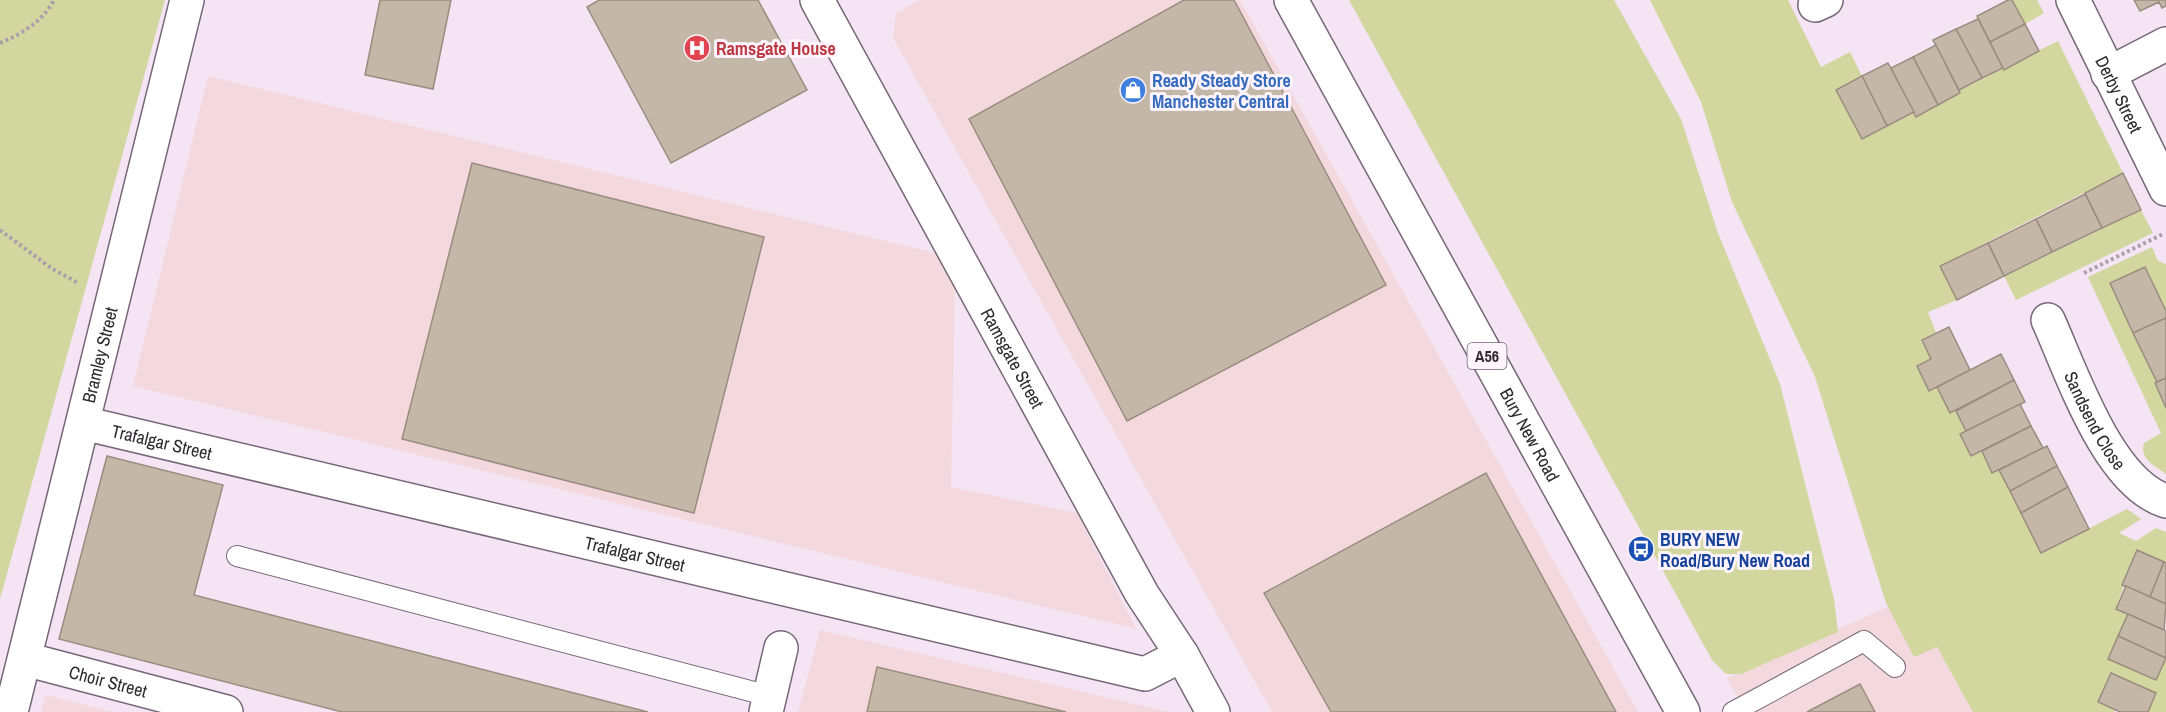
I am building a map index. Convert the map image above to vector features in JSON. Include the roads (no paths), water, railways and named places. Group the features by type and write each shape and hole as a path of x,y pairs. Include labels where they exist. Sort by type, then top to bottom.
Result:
{"main road":[{"name":"Bramley Street","path":"11,712 187,0"},
{"name":"Ramsgate Street","path":"817,0 1142,594 1182,655 1213,712"},
{"name":"Bury New Road","path":"1292,0 1683,712"},
{"name":"Derby Street","path":"2073,0 2166,189"},
{"path":"2108,74 2166,44"},
{"name":"Sandsend Close","path":"2048,320 2106,447 2142,490 2166,501"},
{"name":"Trafalgar Street","path":"83,423 1144,674 1182,655"},
{"path":"768,704 781,648"},
{"name":"Choir Street","path":"25,659 225,712"}],"lane":[{"path":"237,556 768,704"},
{"path":"1733,712 1864,641 1895,667"}],"place":[{"name":"Ramsgate House","path":"697,48"},
{"name":"Ready Steady Store Manchester Central","path":"1133,90"},
{"name":"BURY NEW Road/Bury New Road","path":"1641,549"}]}
